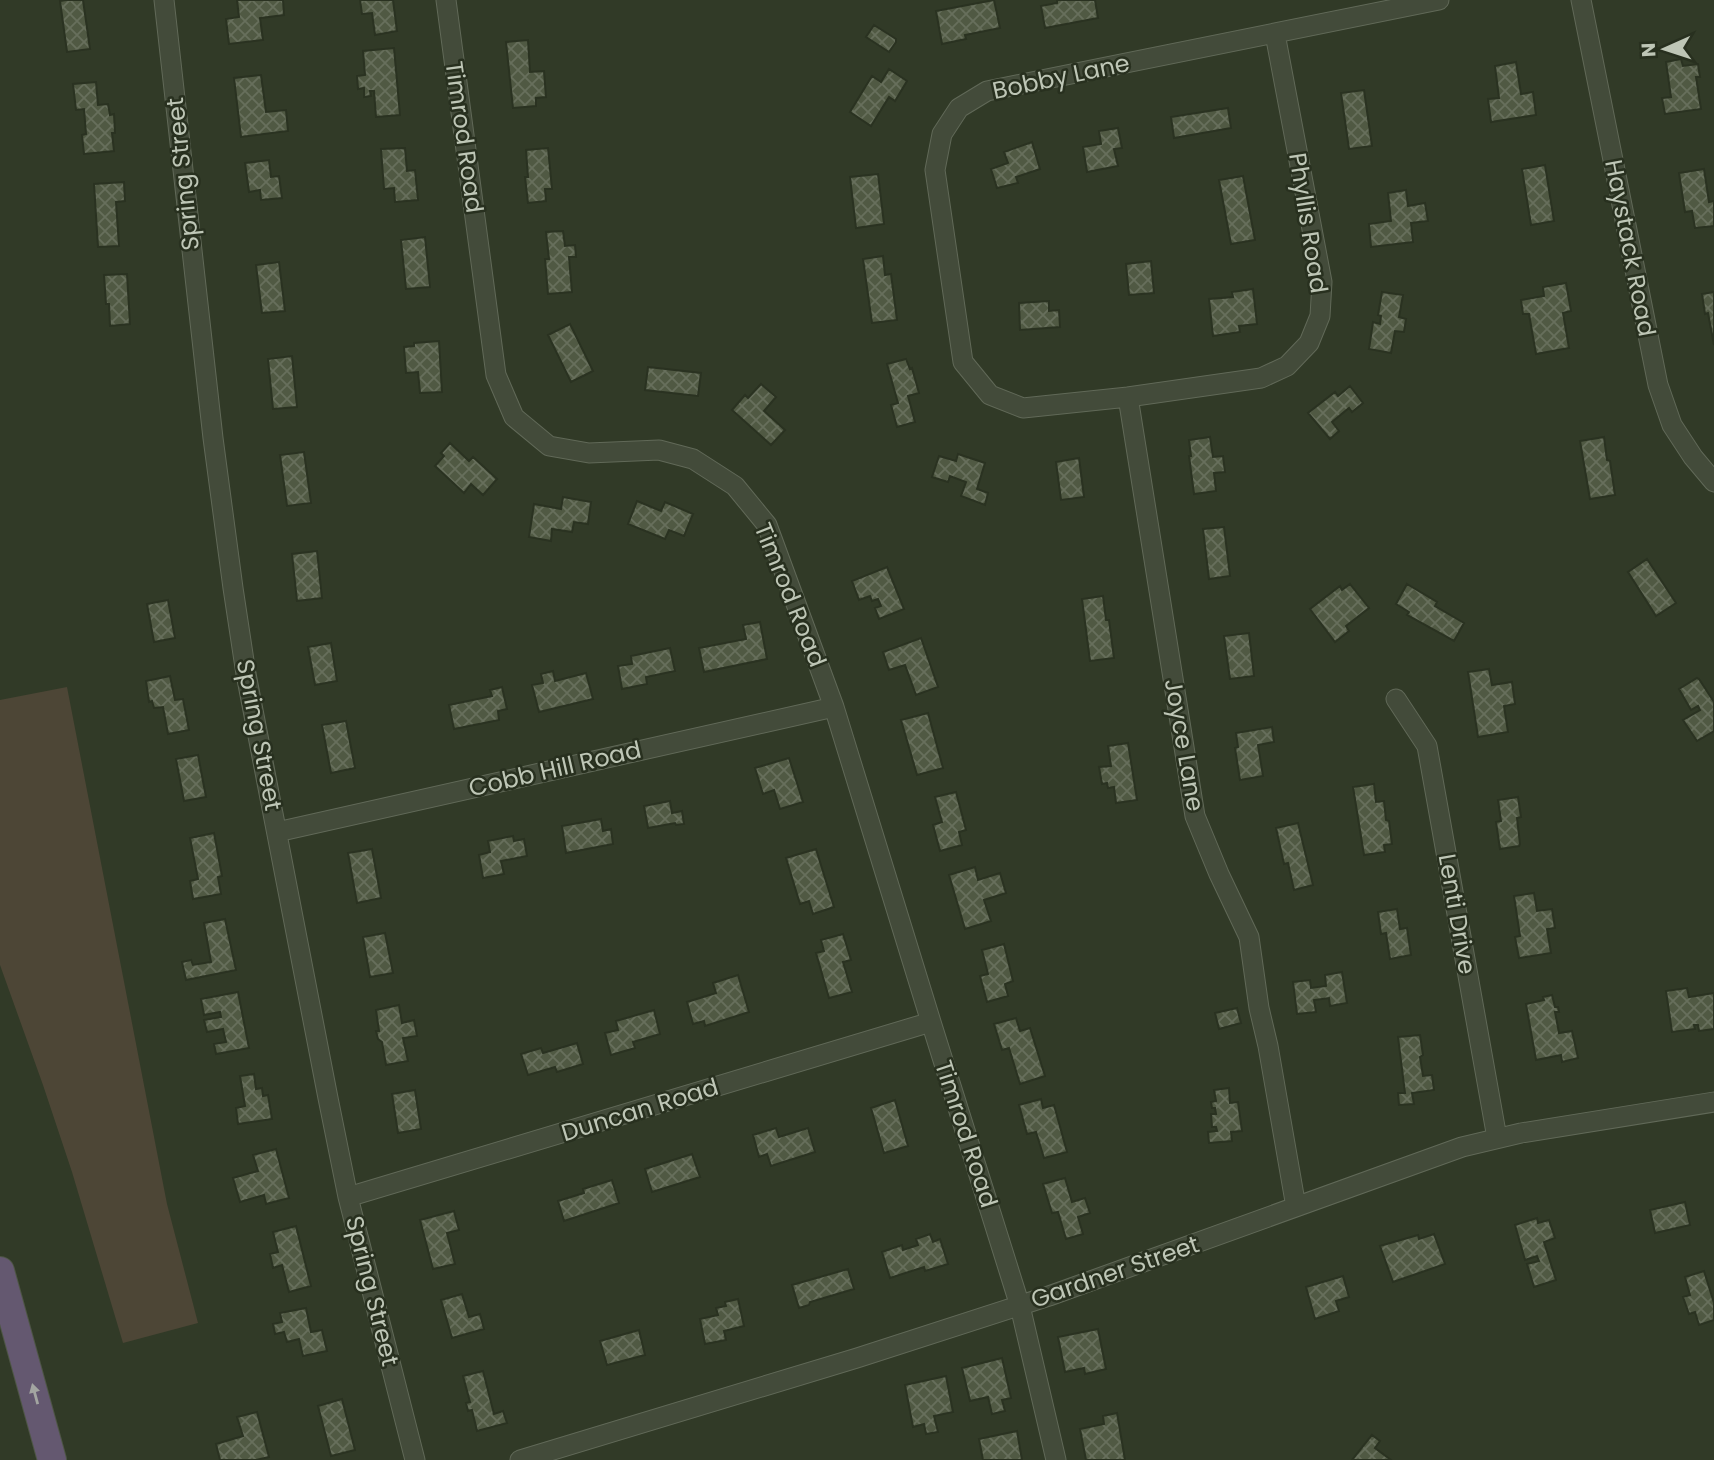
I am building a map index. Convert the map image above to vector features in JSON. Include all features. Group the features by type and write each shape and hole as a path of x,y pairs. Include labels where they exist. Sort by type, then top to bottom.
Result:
{"highway":[{"path":"0,1271 52,1460"}],"street":[{"name":"Spring Street","path":"164,0 211,424 246,674 348,1198 415,1460"},
{"name":"Timrod Road","path":"446,0 496,375 514,417 549,446 589,453 659,450 693,459 735,486 767,524 834,707 1020,1306 1056,1460"},
{"name":"Bobby Lane","path":"1128,397 1023,408 990,395 963,362 934,170 942,134 959,108 988,91 1439,0"},
{"name":"Haystack Road","path":"1581,0 1658,385 1672,425 1714,482"},
{"name":"Phyllis Road","path":"1128,397 1261,378 1287,366 1309,343 1320,316 1322,282 1275,34"},
{"name":"Joyce Lane","path":"1128,397 1195,816 1249,937 1259,1008 1296,1207"},
{"name":"Lenti Drive","path":"1396,699 1427,746 1497,1138"},
{"name":"Cobb Hill Road","path":"277,832 834,707"},
{"name":"Duncan Road","path":"348,1198 931,1022"},
{"name":"Gardner Street","path":"520,1460 1020,1306 1420,1161 1497,1138 1714,1102"}],"shaded area":[{"path":"67,687 167,1204 198,1323 123,1343 72,1172 0,965 0,700"}],"building":[{"path":"83,0 90,49 67,52 60,1"},
{"path":"237,0 283,0 284,15 260,18 263,40 229,44 226,19 239,17"},
{"path":"360,0 393,0 397,31 375,35 372,13 362,14"},
{"path":"994,0 1000,28 965,35 966,39 942,44 936,11"},
{"path":"1057,0 1095,0 1098,18 1045,28 1041,6 1057,3"},
{"path":"874,25 896,39 889,52 866,37"},
{"path":"528,40 530,72 544,71 546,97 536,98 536,106 513,108 506,42"},
{"path":"394,48 400,115 376,117 374,91 370,91 371,96 364,97 364,88 358,89 357,76 365,75 363,51"},
{"path":"1681,59 1683,66 1698,64 1700,77 1696,77 1701,109 1665,114 1662,98 1671,97 1666,62"},
{"path":"1516,62 1521,94 1533,92 1536,115 1491,122 1488,99 1499,98 1495,66"},
{"path":"889,69 907,81 895,101 889,97 871,126 850,112 872,76 881,82"},
{"path":"261,75 266,112 286,110 288,131 241,137 234,78"},
{"path":"96,82 98,105 108,104 110,115 114,114 114,151 84,154 84,109 76,110 73,84"},
{"path":"1364,90 1372,146 1349,149 1341,93"},
{"path":"1228,108 1231,128 1174,138 1171,117"},
{"path":"1118,128 1122,148 1114,149 1118,166 1087,172 1083,147 1101,144 1099,131"},
{"path":"1032,142 1040,169 1016,177 1018,183 997,188 991,169 1008,163 1004,152"},
{"path":"405,148 407,171 415,170 418,200 395,202 394,188 384,189 381,149"},
{"path":"548,148 552,189 545,189 546,201 528,203 526,150"},
{"path":"269,160 271,177 279,176 282,198 261,200 260,190 249,192 245,163"},
{"path":"1545,165 1554,221 1531,225 1522,169"},
{"path":"1704,169 1709,202 1714,201 1714,226 1695,228 1692,211 1685,212 1679,173"},
{"path":"878,174 884,224 856,228 850,177"},
{"path":"1243,176 1255,240 1231,244 1219,180"},
{"path":"124,182 125,201 116,202 119,246 98,247 94,184"},
{"path":"1406,190 1408,206 1425,203 1428,221 1411,223 1413,242 1371,247 1369,224 1391,221 1388,193"},
{"path":"563,231 565,246 575,245 576,257 569,257 572,292 548,294 545,259 549,259 546,232"},
{"path":"425,237 430,287 406,289 401,240"},
{"path":"883,256 885,275 891,274 897,320 872,323 863,259"},
{"path":"1151,261 1154,293 1129,295 1126,264"},
{"path":"279,262 285,311 262,313 256,265"},
{"path":"127,274 130,324 110,326 104,275"},
{"path":"1566,283 1571,311 1563,313 1569,348 1536,354 1529,314 1523,314 1521,300 1544,296 1543,287"},
{"path":"1253,289 1257,324 1239,326 1240,332 1213,336 1209,299 1233,297 1232,292"},
{"path":"1382,292 1403,295 1399,317 1406,319 1404,332 1395,331 1391,353 1369,349 1373,322 1380,324 1381,316 1378,315"},
{"path":"1714,292 1714,345 1702,294"},
{"path":"1049,301 1049,311 1059,310 1060,327 1020,330 1019,303"},
{"path":"570,324 593,371 571,382 548,335"},
{"path":"439,341 442,392 420,393 418,372 406,373 404,347 414,346 414,343"},
{"path":"292,356 297,407 273,409 268,359"},
{"path":"906,359 910,369 912,368 919,393 908,396 915,422 897,427 891,405 898,403 887,364"},
{"path":"648,367 701,373 698,396 645,390"},
{"path":"761,384 776,397 764,411 785,430 771,445 732,410 745,395 748,398"},
{"path":"1350,386 1363,403 1352,412 1349,408 1332,422 1339,431 1330,439 1308,413 1335,392 1338,396"},
{"path":"1210,437 1213,457 1223,456 1225,472 1214,473 1216,491 1194,494 1189,440"},
{"path":"1604,437 1615,495 1590,499 1580,441"},
{"path":"450,443 469,461 473,457 497,479 483,495 471,484 464,493 435,466"},
{"path":"304,452 311,503 287,506 280,455"},
{"path":"958,454 985,463 977,489 988,493 985,505 961,496 966,482 950,476 948,482 932,477 939,456 956,461"},
{"path":"1079,458 1084,497 1061,500 1056,462"},
{"path":"563,497 591,502 588,524 574,522 572,532 552,529 551,541 529,537 534,504 561,509"},
{"path":"637,501 661,511 665,502 693,514 684,536 669,530 665,539 628,524"},
{"path":"1224,527 1230,576 1209,579 1203,529"},
{"path":"317,551 322,598 297,601 292,554"},
{"path":"1647,559 1676,603 1656,616 1628,572"},
{"path":"887,567 904,609 879,619 875,608 881,606 878,599 872,601 870,596 859,600 852,581"},
{"path":"1350,584 1369,608 1346,626 1349,631 1335,642 1310,609 1340,586 1342,590"},
{"path":"1407,584 1437,602 1435,606 1464,623 1454,641 1407,615 1409,612 1396,604"},
{"path":"1103,596 1114,658 1090,661 1082,599"},
{"path":"168,600 175,638 154,642 147,604"},
{"path":"760,622 767,659 704,672 699,648 746,639 743,625"},
{"path":"1249,633 1254,676 1230,679 1224,636"},
{"path":"921,638 938,687 916,695 905,665 889,670 883,652"},
{"path":"331,643 337,681 315,685 308,647"},
{"path":"670,648 675,671 646,677 647,684 622,689 618,666 632,664 631,656"},
{"path":"1489,669 1492,685 1512,682 1515,704 1504,706 1508,732 1478,737 1468,672"},
{"path":"553,671 555,681 586,673 593,699 539,712 532,685 543,683 541,674"},
{"path":"170,676 175,700 183,699 189,730 168,734 163,707 154,708 152,701 149,702 146,681"},
{"path":"1697,678 1714,702 1714,731 1697,741 1683,720 1700,710 1698,706 1691,710 1679,689"},
{"path":"502,687 507,709 498,711 499,720 454,729 449,705 492,696 490,690"},
{"path":"928,713 943,768 917,775 901,720"},
{"path":"346,721 355,768 331,773 322,725"},
{"path":"1272,727 1274,742 1258,745 1263,776 1240,780 1235,748 1238,747 1236,733"},
{"path":"1128,743 1137,800 1116,803 1114,787 1108,788 1107,783 1102,784 1099,767 1111,766 1108,746"},
{"path":"198,755 206,797 184,801 176,759"},
{"path":"789,758 803,802 780,809 774,790 763,794 755,768"},
{"path":"1374,784 1376,802 1384,801 1392,844 1384,845 1385,852 1364,855 1353,787"},
{"path":"956,792 966,830 959,832 962,845 940,851 933,825 942,822 935,797"},
{"path":"1518,797 1521,817 1517,818 1520,844 1500,849 1496,822 1501,821 1498,800"},
{"path":"670,801 672,813 682,811 684,824 648,828 644,806"},
{"path":"601,819 603,831 611,829 613,844 566,853 562,826"},
{"path":"1298,823 1313,885 1294,890 1288,863 1284,864 1276,828"},
{"path":"214,833 222,876 218,877 221,894 193,899 190,881 198,879 190,838"},
{"path":"513,836 514,841 524,839 527,856 501,861 504,874 483,878 479,855 490,852 488,841"},
{"path":"372,849 381,898 357,903 348,853"},
{"path":"816,849 834,907 813,914 809,901 800,904 786,858"},
{"path":"975,867 978,880 1000,873 1006,893 984,900 991,921 965,929 949,875"},
{"path":"1534,893 1537,911 1552,909 1555,928 1547,929 1551,953 1519,958 1515,937 1520,936 1514,896"},
{"path":"1397,909 1400,929 1407,928 1411,955 1390,959 1386,933 1381,934 1378,912"},
{"path":"225,919 236,970 186,980 182,962 191,960 193,965 211,962 204,923"},
{"path":"385,933 393,973 370,977 363,937"},
{"path":"843,934 851,960 843,962 852,992 829,998 816,953 824,951 821,940"},
{"path":"1004,944 1013,981 1005,984 1008,996 987,1002 980,976 988,974 982,950"},
{"path":"1342,972 1347,1003 1330,1006 1329,998 1314,1000 1316,1012 1297,1014 1293,982 1310,980 1311,988 1326,986 1325,975"},
{"path":"738,975 749,1012 705,1026 704,1021 693,1024 687,1002 716,993 713,983"},
{"path":"1687,988 1689,997 1714,993 1714,1029 1699,1031 1698,1025 1694,1025 1695,1029 1672,1032 1666,991"},
{"path":"238,992 249,1048 216,1054 214,1044 226,1042 223,1029 207,1032 204,1020 221,1017 220,1012 204,1015 201,999"},
{"path":"1552,995 1559,1012 1555,1012 1559,1033 1572,1031 1578,1058 1562,1062 1561,1055 1536,1060 1526,1004 1544,1000 1543,997"},
{"path":"399,1005 402,1023 414,1020 417,1036 403,1038 408,1061 386,1065 382,1042 376,1031 379,1031 376,1010"},
{"path":"1237,1008 1241,1023 1219,1029 1215,1013"},
{"path":"654,1010 660,1034 633,1042 635,1048 611,1055 605,1033 618,1030 616,1021"},
{"path":"1016,1018 1020,1031 1030,1028 1045,1076 1020,1084 1009,1048 1002,1050 994,1024"},
{"path":"1420,1035 1423,1076 1432,1075 1434,1090 1412,1093 1414,1104 1399,1105 1398,1093 1405,1093 1398,1037"},
{"path":"577,1043 583,1064 557,1072 555,1067 528,1075 521,1054 541,1048 543,1053"},
{"path":"254,1074 256,1089 262,1088 263,1096 268,1095 272,1119 238,1124 236,1108 245,1106 240,1076"},
{"path":"1229,1088 1230,1103 1238,1102 1242,1131 1231,1132 1232,1141 1209,1143 1208,1132 1217,1131 1216,1127 1212,1127 1211,1114 1216,1114 1211,1102 1216,1101 1214,1090"},
{"path":"415,1090 421,1129 398,1133 392,1094"},
{"path":"1041,1099 1043,1108 1054,1105 1067,1152 1044,1158 1036,1132 1027,1134 1019,1105"},
{"path":"895,1100 908,1146 884,1153 871,1108"},
{"path":"776,1128 779,1137 808,1128 815,1152 771,1166 767,1154 759,1157 753,1135"},
{"path":"276,1149 289,1198 266,1204 264,1195 240,1202 233,1178 258,1171 253,1155"},
{"path":"692,1154 700,1177 652,1192 645,1169"},
{"path":"1065,1178 1072,1202 1085,1198 1090,1213 1078,1217 1083,1234 1066,1239 1058,1212 1052,1213 1043,1184"},
{"path":"612,1180 619,1203 564,1221 558,1201 584,1193 583,1189"},
{"path":"1685,1202 1690,1225 1655,1233 1650,1210"},
{"path":"454,1211 459,1230 447,1233 455,1264 433,1269 420,1220"},
{"path":"1537,1218 1538,1223 1549,1220 1555,1238 1544,1242 1556,1280 1534,1287 1527,1264 1539,1261 1537,1256 1525,1260 1515,1225"},
{"path":"296,1226 311,1286 289,1292 282,1265 273,1268 270,1254 278,1252 273,1232"},
{"path":"930,1234 933,1242 940,1239 948,1264 925,1271 924,1267 890,1278 882,1252 902,1245 903,1250 918,1245 916,1239"},
{"path":"1434,1234 1445,1264 1393,1282 1380,1246 1418,1235 1419,1239"},
{"path":"848,1269 854,1289 799,1308 792,1285"},
{"path":"1704,1271 1714,1303 1714,1320 1699,1325 1695,1312 1689,1314 1683,1297 1690,1295 1685,1277"},
{"path":"1343,1276 1349,1297 1336,1301 1339,1311 1315,1319 1306,1287"},
{"path":"462,1294 469,1317 480,1314 484,1329 452,1338 441,1300"},
{"path":"738,1299 744,1326 724,1331 726,1340 705,1344 700,1319 718,1315 716,1308 726,1306 725,1302"},
{"path":"306,1308 311,1332 322,1330 327,1351 303,1356 299,1339 287,1342 284,1332 275,1334 273,1324 282,1322 280,1313"},
{"path":"1098,1329 1106,1369 1085,1374 1084,1368 1065,1372 1058,1337"},
{"path":"639,1330 645,1355 607,1365 600,1341"},
{"path":"1002,1358 1011,1398 1002,1400 1005,1411 992,1414 988,1397 970,1401 962,1368"},
{"path":"483,1371 494,1414 503,1411 507,1423 477,1431 472,1410 468,1411 466,1403 470,1402 463,1376"},
{"path":"946,1376 953,1412 934,1416 938,1432 926,1434 924,1424 913,1427 905,1385"},
{"path":"342,1399 355,1450 331,1456 318,1406"},
{"path":"257,1412 269,1457 256,1460 220,1460 216,1444 243,1436 237,1417"},
{"path":"1117,1413 1125,1460 1086,1460 1080,1429 1104,1424 1103,1416"},
{"path":"1017,1431 1022,1460 983,1460 979,1439"},
{"path":"1372,1435 1380,1441 1375,1448 1391,1460 1352,1460"}]}
